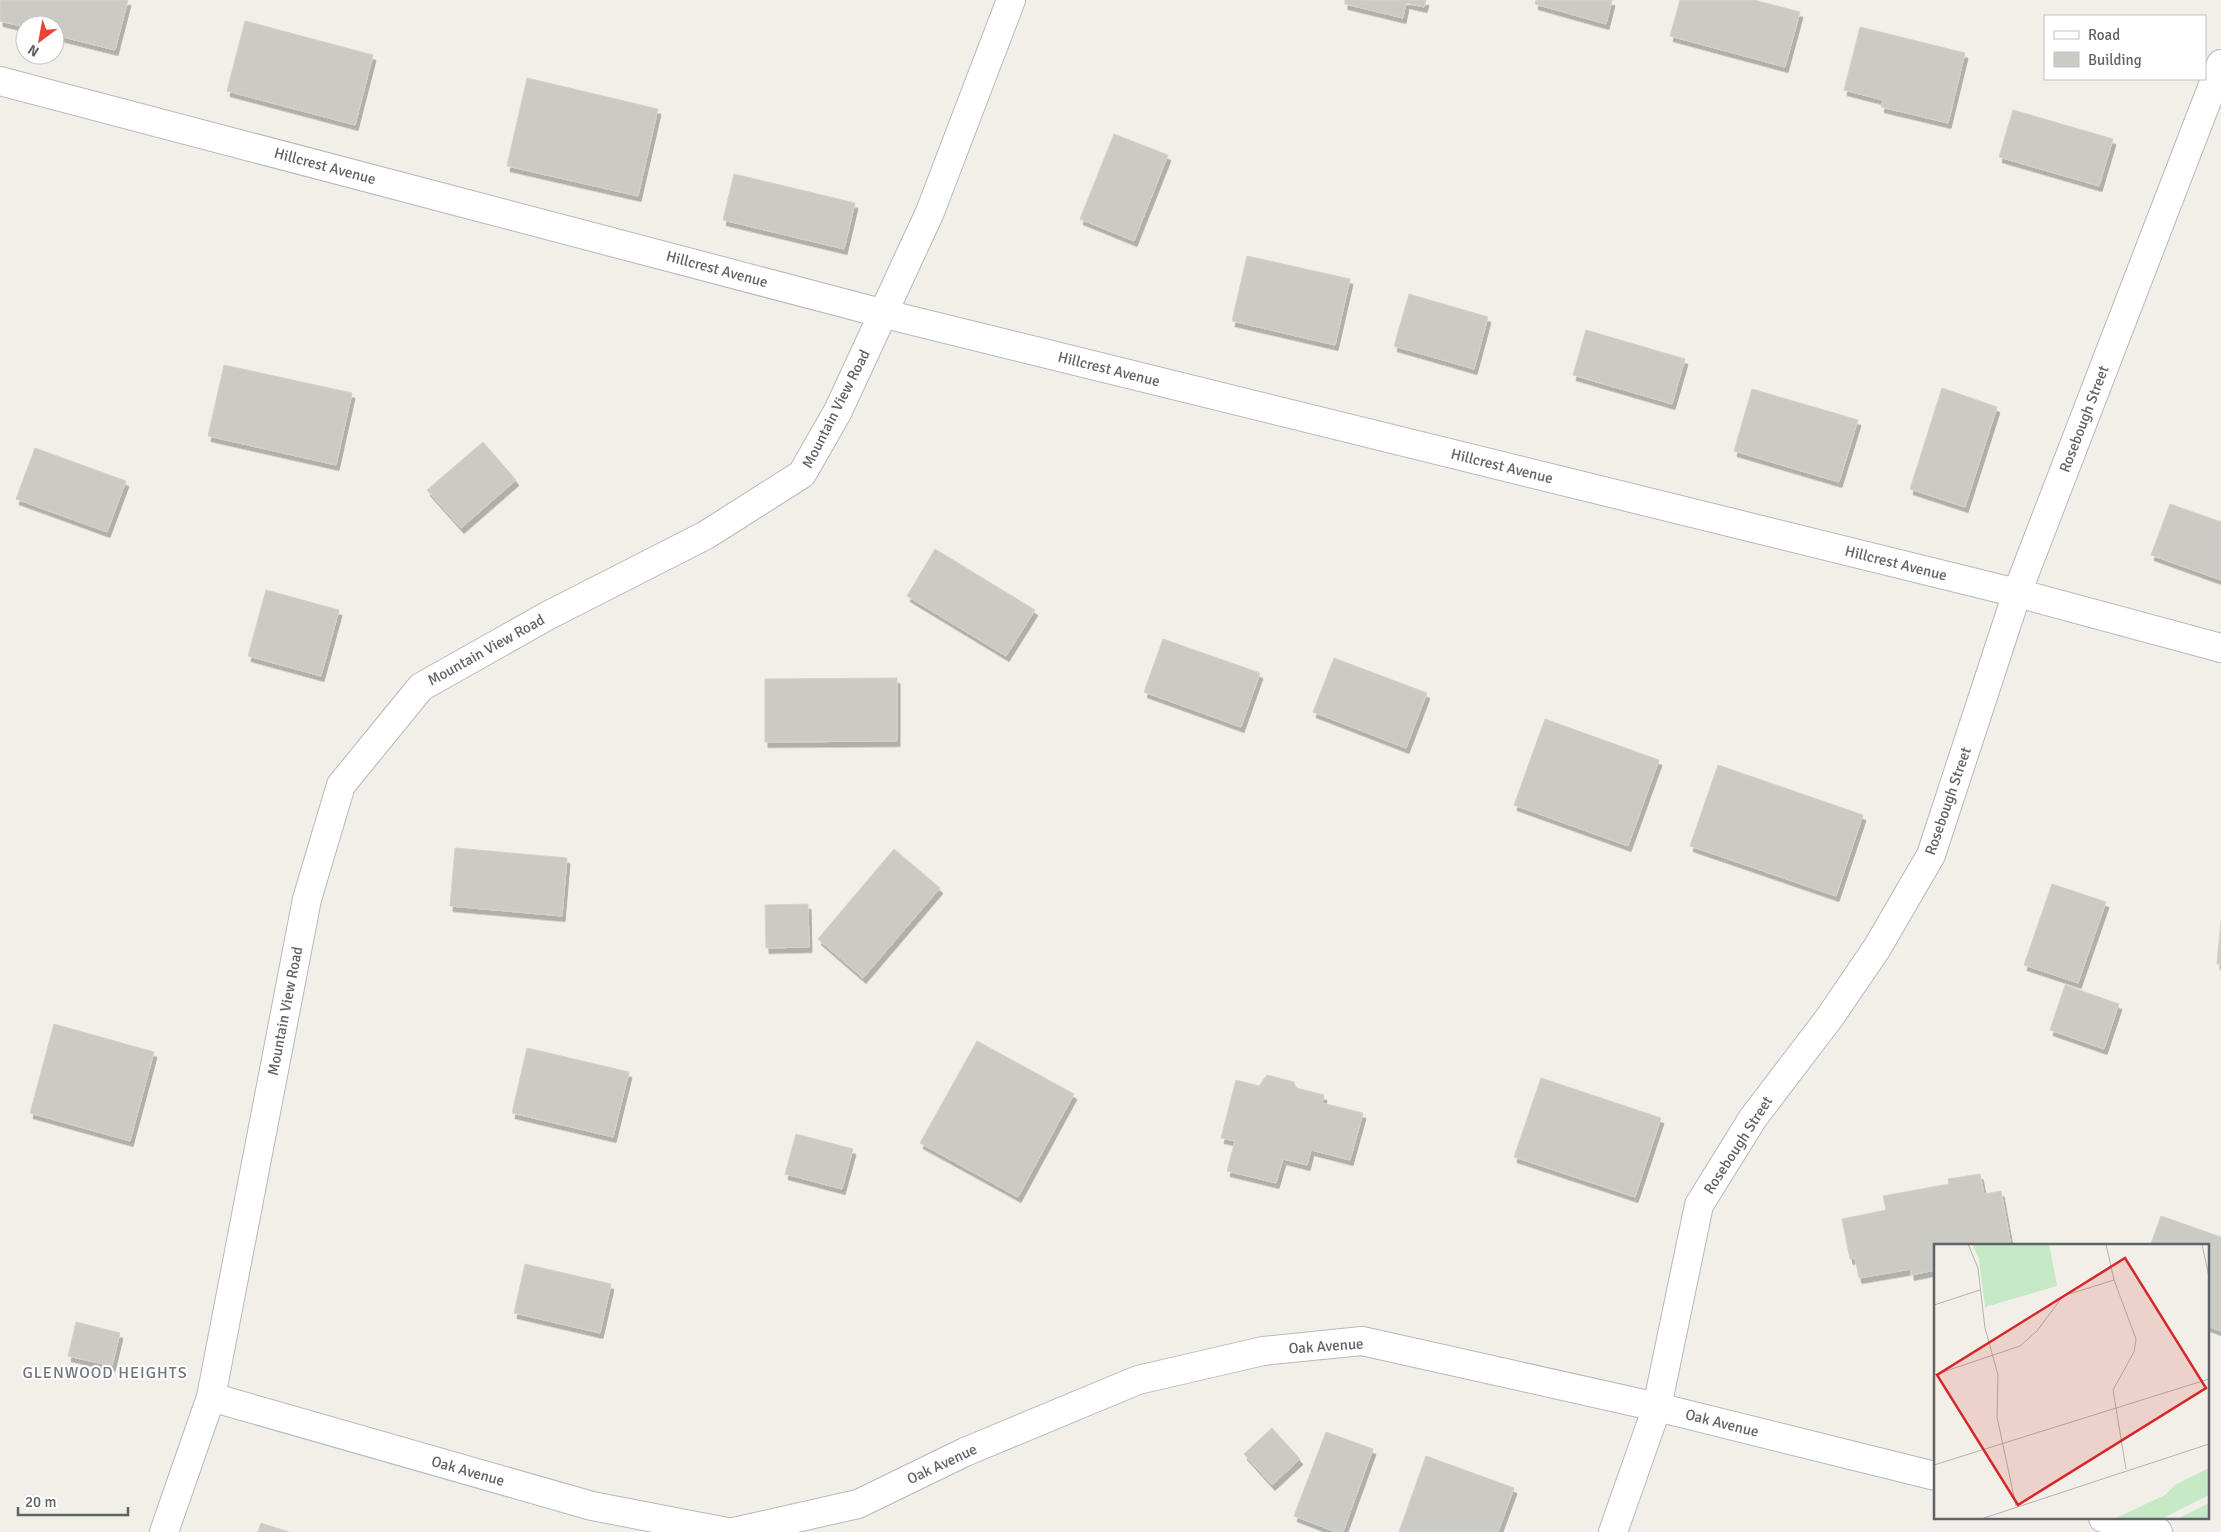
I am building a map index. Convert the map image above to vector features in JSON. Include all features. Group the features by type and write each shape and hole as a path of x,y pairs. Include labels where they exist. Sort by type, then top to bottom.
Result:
{"street":[{"name":"Mountain View Road","path":"164,1532 211,1397 306,899 341,785 421,687 546,616 706,535 802,474 838,410 885,314 930,212 1011,0"},
{"name":"Rosebough Street","path":"1613,1532 1657,1407 1698,1205 1753,1118 1830,1017 1877,948 1931,855 2017,593 2221,64"},
{"name":"Hillcrest Avenue","path":"0,81 885,314 2017,593 2221,648"},
{"name":"Oak Avenue","path":"734,1532 858,1504 965,1452 1138,1380 1263,1351 1362,1342 1657,1407 1934,1476"},
{"name":"Oak Avenue","path":"211,1397 592,1506 727,1532"},
{"path":"2110,1520 2158,1532"}],"building":[{"path":"0,0 128,0 115,50 65,38 65,15 15,15 15,25 0,21"},
{"path":"1345,0 1426,0 1424,7 1406,3 1403,18 1345,4"},
{"path":"1536,0 1612,0 1606,24 1535,4"},
{"path":"1680,0 1754,0 1800,12 1785,67 1670,36"},
{"path":"245,21 373,55 355,125 227,91"},
{"path":"1860,27 1965,53 1948,123 1881,107 1883,100 1844,90"},
{"path":"527,78 658,109 638,196 507,166"},
{"path":"2013,110 2113,139 2099,186 1999,157"},
{"path":"1114,134 1168,155 1134,241 1080,219"},
{"path":"734,174 855,203 844,249 723,220"},
{"path":"1247,256 1350,279 1335,345 1232,321"},
{"path":"1409,294 1488,317 1474,369 1394,346"},
{"path":"1586,330 1685,359 1672,404 1573,375"},
{"path":"224,365 352,393 336,465 208,436"},
{"path":"1942,388 1997,407 1965,507 1910,489"},
{"path":"1752,389 1858,420 1839,482 1734,451"},
{"path":"483,442 516,480 461,528 427,490"},
{"path":"35,448 126,481 107,532 16,499"},
{"path":"2170,504 2221,522 2221,580 2151,555"},
{"path":"935,549 1035,610 1006,656 907,596"},
{"path":"266,590 339,610 321,676 248,656"},
{"path":"1163,639 1260,673 1241,727 1144,692"},
{"path":"1334,658 1427,693 1406,748 1313,712"},
{"path":"897,678 897,741 765,742 765,679"},
{"path":"1545,719 1659,760 1628,846 1514,805"},
{"path":"1718,765 1863,815 1836,896 1690,846"},
{"path":"455,848 567,858 562,916 450,906"},
{"path":"894,849 940,888 863,978 818,939"},
{"path":"2052,884 2106,902 2078,983 2024,965"},
{"path":"808,904 809,947 766,948 765,905"},
{"path":"2221,922 2221,964 2217,964"},
{"path":"2065,985 2119,1004 2104,1049 2050,1030"},
{"path":"54,1024 154,1052 130,1141 30,1113"},
{"path":"977,1041 1074,1094 1018,1197 920,1143"},
{"path":"527,1048 629,1072 613,1137 512,1113"},
{"path":"1267,1075 1294,1082 1296,1088 1324,1095 1322,1103 1363,1113 1350,1160 1311,1150 1307,1165 1283,1159 1276,1183 1227,1171 1235,1141 1221,1138 1236,1080 1259,1086"},
{"path":"1541,1078 1661,1118 1635,1197 1514,1157"},
{"path":"796,1134 853,1149 842,1189 785,1174"},
{"path":"1980,1174 1984,1194 2001,1191 2011,1244 1934,1244 1934,1270 1911,1275 1911,1269 1859,1278 1855,1258 1850,1259 1842,1219 1886,1210 1883,1196 1949,1184 1948,1179"},
{"path":"2161,1216 2221,1237 2221,1331 2208,1326 2208,1244 2151,1244"},
{"path":"525,1264 611,1284 600,1333 514,1313"},
{"path":"76,1322 120,1333 112,1366 68,1356"},
{"path":"1272,1428 1300,1459 1272,1485 1244,1454"},
{"path":"1326,1432 1373,1449 1343,1532 1336,1532 1294,1516"},
{"path":"1426,1456 1514,1488 1498,1532 1399,1532"},
{"path":"261,1523 289,1532 258,1532"}],"district":[{"name":"GLENWOOD HEIGHTS","path":"105,1372"}]}
